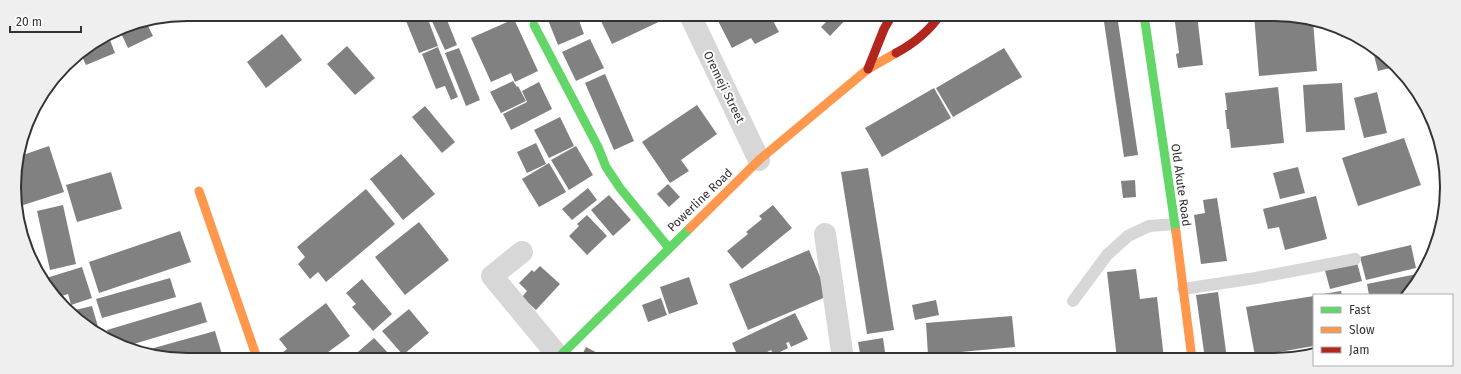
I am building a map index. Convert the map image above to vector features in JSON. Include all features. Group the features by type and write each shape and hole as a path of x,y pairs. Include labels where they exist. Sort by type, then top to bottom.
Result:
{"street":[{"name":"Oremeji Street","path":"693,21 759,160"},
{"name":"Powerline Road","path":"868,69 889,21"},
{"name":"Powerline Road","path":"563,353 759,160 868,69 907,47 936,21"},
{"name":"Old Akute Road","path":"1145,21 1175,224 1191,353"},
{"path":"534,26 598,147 606,167 620,188 669,248"},
{"path":"199,191 255,353"},
{"path":"824,234 841,353"},
{"path":"522,252 492,276 554,353"}],"lane":[{"path":"1073,301 1086,281 1107,255 1128,236 1149,226 1175,224"},
{"path":"1183,289 1256,278 1355,259"}],"building":[{"path":"406,21 429,21 438,46 419,53"},
{"path":"432,21 447,21 457,45 445,50"},
{"path":"509,21 515,21 538,71 515,82 511,73 491,82 471,38"},
{"path":"548,21 579,21 584,34 558,45"},
{"path":"601,21 661,21 612,44"},
{"path":"718,21 773,21 779,32 755,44 751,38 732,48"},
{"path":"827,21 844,21 830,36 821,27"},
{"path":"1104,21 1118,21 1138,155 1124,157"},
{"path":"1175,21 1198,21 1203,65 1178,68 1176,54 1179,53"},
{"path":"1254,21 1285,21 1313,26 1317,71 1259,76"},
{"path":"148,26 153,36 128,48 122,35"},
{"path":"282,34 302,60 266,88 247,62"},
{"path":"590,39 604,68 576,81 562,52"},
{"path":"110,40 115,53 86,65 83,58"},
{"path":"347,46 375,78 355,95 327,64"},
{"path":"438,47 458,97 451,100 445,86 436,89 422,54"},
{"path":"459,48 480,100 466,106 445,53"},
{"path":"1004,48 1022,77 953,117 936,88"},
{"path":"1374,54 1389,68 1378,71"},
{"path":"605,74 634,141 614,150 585,83"},
{"path":"513,81 517,87 518,86 526,101 501,113 490,92"},
{"path":"539,82 552,109 511,130 503,114 527,102 522,91"},
{"path":"1342,83 1345,130 1306,132 1303,85"},
{"path":"1278,87 1284,143 1231,148 1229,129 1227,129 1225,93"},
{"path":"934,88 951,118 882,157 865,128"},
{"path":"1377,92 1387,133 1364,138 1354,98"},
{"path":"697,105 717,134 681,160 689,171 670,183 642,142"},
{"path":"425,106 455,142 442,153 412,117"},
{"path":"560,117 574,146 549,158 534,130"},
{"path":"1404,138 1421,185 1358,206 1342,158"},
{"path":"536,143 546,164 527,173 517,152"},
{"path":"49,146 64,192 22,206 21,176 24,155"},
{"path":"576,146 593,175 569,190 551,160"},
{"path":"401,154 435,194 403,220 370,179"},
{"path":"549,163 566,192 539,207 522,179"},
{"path":"1298,167 1305,193 1280,199 1273,173"},
{"path":"868,168 894,330 867,334 841,172"},
{"path":"111,172 122,209 77,222 66,185"},
{"path":"1135,180 1136,197 1123,198 1121,181"},
{"path":"668,184 680,197 669,207 657,194"},
{"path":"588,188 597,200 572,220 562,209"},
{"path":"366,189 395,224 326,282 318,272 310,279 298,264 305,257 297,247"},
{"path":"609,195 631,220 613,236 591,210"},
{"path":"1316,196 1327,239 1285,250 1279,227 1268,229 1263,209"},
{"path":"1217,198 1227,261 1201,264 1194,215 1205,213 1203,200"},
{"path":"63,205 76,264 50,270 37,211"},
{"path":"773,205 792,228 742,269 727,251 748,234 746,232 762,219 759,216"},
{"path":"587,215 607,236 587,255 569,236 579,226 577,224"},
{"path":"419,222 449,260 405,295 375,257"},
{"path":"180,231 191,262 99,293 89,262"},
{"path":"1411,245 1416,268 1366,280 1360,257"},
{"path":"809,250 828,296 748,330 729,284"},
{"path":"1356,259 1362,281 1330,289 1324,267"},
{"path":"540,266 560,284 536,310 522,297 527,291 519,283 532,270 534,272"},
{"path":"82,267 92,298 71,305 68,294 62,296 48,277"},
{"path":"1136,269 1140,299 1157,297 1163,353 1116,353 1107,272"},
{"path":"1415,274 1401,294 1369,294 1367,284"},
{"path":"689,277 698,304 669,314 660,287"},
{"path":"170,278 176,297 102,318 96,299"},
{"path":"362,279 392,314 373,331 352,307 356,304 346,293"},
{"path":"1341,291 1342,294 1323,294"},
{"path":"1218,292 1226,353 1204,353 1196,295"},
{"path":"1313,296 1313,346 1273,353 1254,353 1246,307"},
{"path":"661,298 667,315 648,322 642,305"},
{"path":"936,300 939,315 915,320 912,305"},
{"path":"201,302 207,322 134,344 108,333 107,330"},
{"path":"326,303 350,336 327,353 282,353 287,349 279,339"},
{"path":"92,306 98,327 86,319 76,310"},
{"path":"409,309 429,333 405,353 401,353 382,331"},
{"path":"795,313 808,339 791,347 789,342 786,343 788,348 778,353 773,353 771,350 765,353 736,353 732,343"},
{"path":"1012,316 1015,347 950,353 928,353 926,323"},
{"path":"215,331 222,353 176,353 151,349"},
{"path":"374,338 388,353 357,353"},
{"path":"883,338 885,353 860,353 858,342"},
{"path":"586,347 598,353 583,353"}],"traffic: fast":[{"path":"1145,21 1176,232"},
{"path":"534,25 598,147 606,167 620,188 669,248"},
{"path":"563,353 690,228"}],"traffic: slow":[{"path":"690,228 759,160 868,69 896,53"},
{"path":"199,191 255,353"},
{"path":"1176,232 1191,353"}],"traffic: jam":[{"path":"868,69 889,21"},
{"path":"896,53 920,37 935,21"}]}
